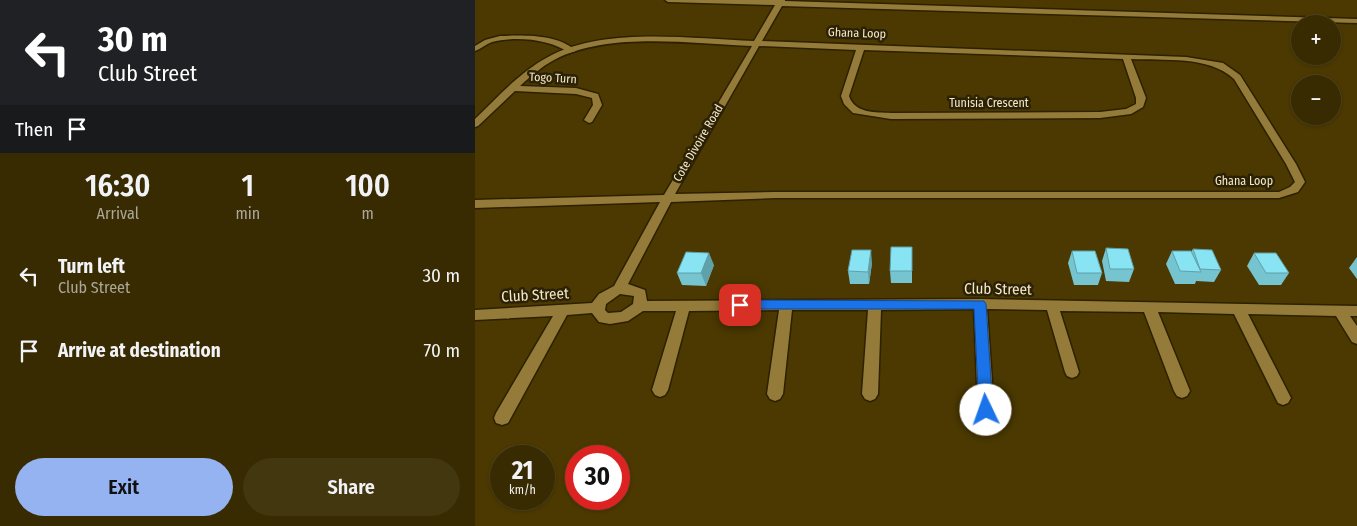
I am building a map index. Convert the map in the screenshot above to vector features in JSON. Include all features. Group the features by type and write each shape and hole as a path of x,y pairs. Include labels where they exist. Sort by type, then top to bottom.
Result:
{"street":[{"path":"668,0 781,2 1357,22"},
{"path":"841,0 1357,16"},
{"name":"Cote Divoire Road","path":"619,289 668,197 781,2"},
{"name":"Ghana Loop","path":"475,124 513,88 541,65 571,50 627,39 1186,59 1229,68 1237,77 1291,164 1300,182 1297,188 1289,193 1279,194 1075,193 668,197 475,204"},
{"name":"Tunisia Crescent","path":"861,47 845,100 851,108 860,112 891,116 1100,115 1129,112 1140,105 1141,98 1126,57"},
{"name":"Togo Turn","path":"513,88 576,91 595,96 598,105 589,120"},
{"path":"619,289 631,289 640,293 641,301 639,306 629,315 610,320 600,316 597,308 599,303 607,294 619,289"},
{"path":"980,304 986,410"},
{"name":"Club Street","path":"639,306 980,304 1357,311"},
{"path":"775,394 786,305"},
{"path":"870,394 875,305"},
{"path":"1053,305 1072,372"},
{"path":"660,390 684,306"},
{"path":"1149,307 1181,391"},
{"name":"Club Street","path":"475,315 597,308"},
{"path":"1238,308 1283,398"},
{"path":"502,418 563,310"},
{"path":"1339,310 1357,338"}],"lane":[{"path":"475,49 487,41 500,38 551,41 567,46 571,50"}],"building":[{"path":"891,247 912,247 912,271 890,271"},
{"path":"1106,248 1128,249 1134,269 1110,269"},
{"path":"1193,249 1212,250 1221,270 1200,269"},
{"path":"852,250 871,250 868,272 848,271"},
{"path":"1072,251 1095,251 1102,273 1077,273"},
{"path":"1172,251 1191,251 1201,272 1180,271"},
{"path":"686,252 709,253 701,273 677,273"},
{"path":"1254,253 1276,253 1289,273 1266,273"}],"route":[{"path":"740,305 980,304 986,410"}]}
